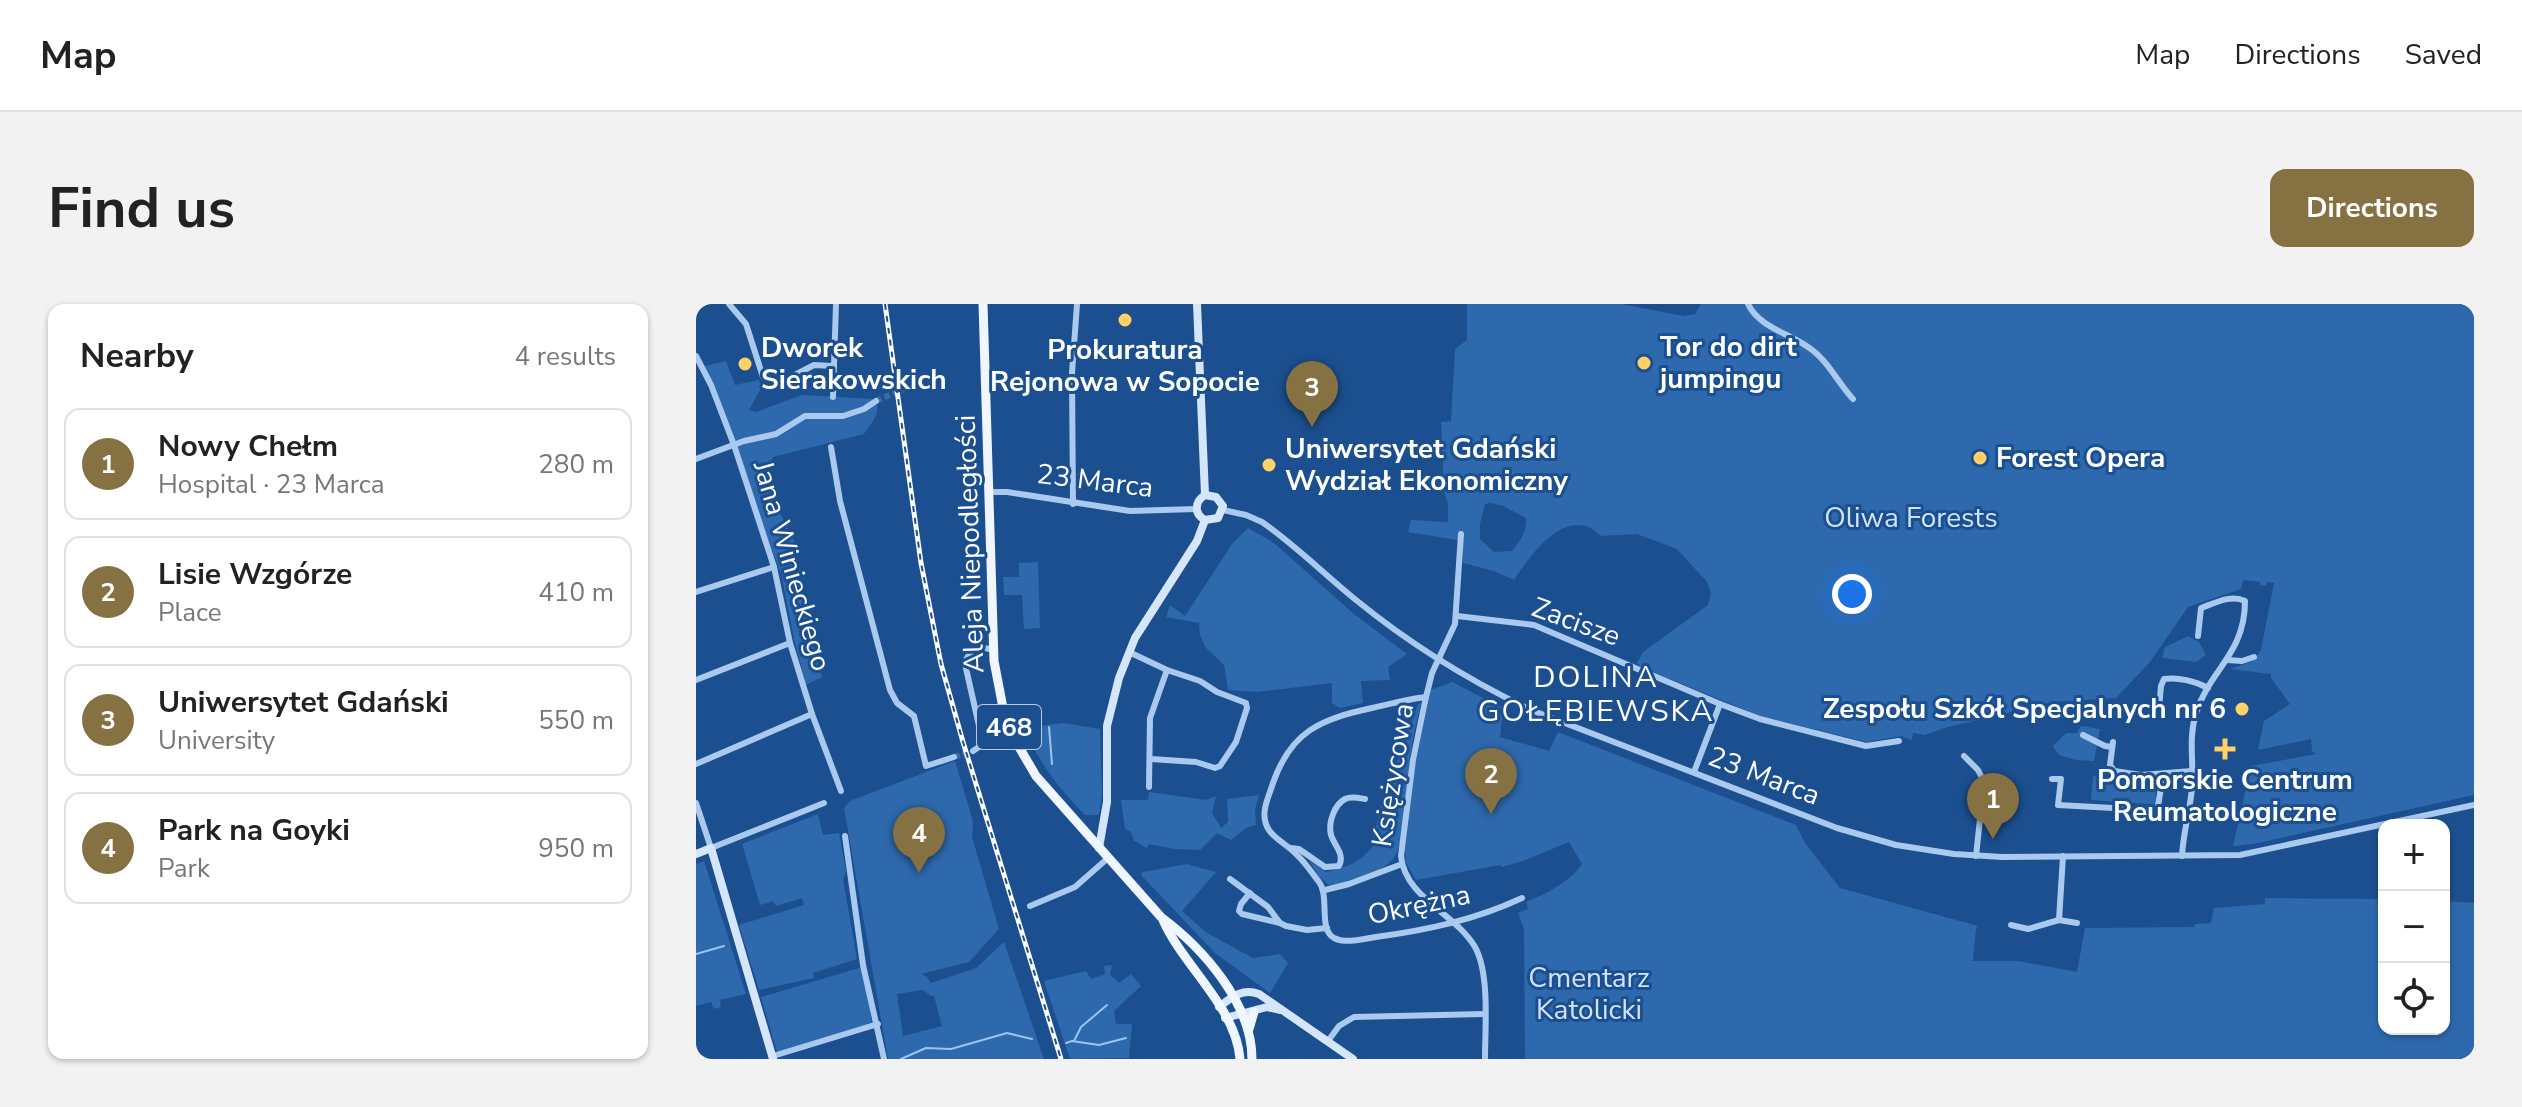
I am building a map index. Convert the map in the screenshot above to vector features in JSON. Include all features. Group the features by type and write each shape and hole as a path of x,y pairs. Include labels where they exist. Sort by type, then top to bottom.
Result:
{"main road":[{"name":"Aleja Niepodległości","path":"983,304 994,650 999,691 1012,735 1036,776 1161,917 1227,984 1249,1029 1252,1059"},
{"name":"Aleja Niepodległości","path":"1161,917 1168,933 1219,1007 1237,1043 1240,1059"},
{"path":"1249,1029 1254,1012"}],"street":[{"path":"729,304 739,312 746,324 767,381 787,379 814,365 833,366"},
{"path":"833,397 836,304"},
{"path":"1073,504 1072,373 1077,304"},
{"path":"1197,304 1205,495"},
{"path":"1748,304 1752,313 1763,322 1818,354 1853,399"},
{"name":"Jana Winieckiego","path":"696,356 711,385 734,445 774,567 790,643 841,791"},
{"path":"696,459 776,434 805,416 843,416 876,401"},
{"path":"831,447 840,501 887,683 897,703 914,716 926,766 954,757"},
{"name":"23 Marca","path":"989,492 1007,492 1130,511 1196,509"},
{"path":"1205,495 1216,497 1222,503 1223,510 1218,518 1205,520 1199,516 1196,509 1199,499 1205,495"},
{"name":"23 Marca","path":"1223,510 1246,515 1277,532 1357,601 1439,661 1492,691 1531,710 1867,838 1926,851 1976,856 2240,855 2474,805"},
{"path":"1099,848 1107,802 1107,726 1110,708 1129,651 1143,623 1197,541 1205,520"},
{"name":"Księżycowa","path":"1461,534 1457,616 1432,673 1426,697 1413,760 1401,856 1412,884 1455,923 1479,956 1484,980 1485,1059"},
{"path":"696,592 774,567"},
{"path":"2182,856 2192,786 2191,732 2197,709 2241,633 2245,601 2237,597 2201,608 2198,636"},
{"name":"Zacisze","path":"1457,616 1534,625 1760,719 1866,746 1899,741"},
{"path":"696,680 790,643"},
{"path":"973,751 982,739 965,664 976,648 994,650"},
{"path":"1129,651 1246,703 1246,715 1236,742 1220,766 1215,768 1196,762 1151,759"},
{"path":"2227,660 2242,661 2254,657"},
{"path":"1149,787 1150,718 1167,670"},
{"path":"2159,708 2164,679 2198,683 2208,688"},
{"name":"Okrężna","path":"1426,697 1324,720 1301,736 1289,748 1277,771 1264,813 1268,829 1290,848 1325,890 1327,928 1331,936 1344,941 1455,923 1492,912 1522,898"},
{"path":"1694,772 1720,704"},
{"path":"696,764 812,714"},
{"path":"2083,735 2112,745 2110,765 2114,771 2141,775 2192,771"},
{"path":"1964,756 1978,770 1984,782 1976,856"},
{"path":"2157,813 2163,774"},
{"path":"2052,779 2061,779 2058,805 2157,813 2187,821"},
{"name":"Okrężna","path":"1290,848 1301,850 1325,867 1339,866 1342,856 1331,834 1332,817 1345,799 1365,799"},
{"path":"696,803 773,1058 878,1024"},
{"path":"696,854 824,803"},
{"path":"845,836 863,965 884,1059"},
{"path":"2059,920 2063,856"},
{"path":"1030,906 1075,887 1108,858"},
{"path":"1325,890 1402,864"},
{"path":"1230,879 1268,907 1280,923"},
{"name":"Okrężna","path":"1250,893 1239,909 1242,914 1300,930 1327,928"},
{"path":"2011,925 2028,929 2059,920 2077,923"},
{"path":"1219,1007 1234,996 1250,991 1267,998 1353,1059"},
{"path":"1225,1018 1267,1007 1282,1010"},
{"path":"1328,1041 1339,1026 1354,1017 1484,1014"}],"green space":[{"name":"Oliwa Forests","path":"1467,304 1621,304 1684,316 1695,314 1701,304 2474,304 2474,795 2233,846 2251,766 2316,754 2312,751 2311,739 2258,750 2264,721 2290,704 2271,674 2230,669 2253,661 2261,650 2274,583 2267,582 2266,586 2243,580 2241,589 2188,607 2150,662 2116,698 2054,702 1925,735 1913,733 1912,740 1901,736 1867,742 1760,716 1641,667 1637,663 1643,652 1708,605 1711,593 1707,582 1677,549 1637,534 1601,536 1587,527 1574,525 1553,534 1544,542 1514,580 1463,563 1463,541 1408,532 1411,520 1448,522 1441,422 1451,421 1455,349 1467,340","holes":["1485,504 1503,506 1526,518 1525,528 1512,551 1494,552 1480,539 1480,524"]},
{"path":"726,361 735,385 759,380 761,388 749,410 756,412 802,395 874,399 877,408 864,434 773,457 766,469 775,502 795,543 822,677 806,685 781,573 740,453 705,366"},
{"path":"1248,528 1274,543 1354,614 1407,654 1388,667 1390,680 1361,681 1363,703 1340,708 1332,703 1332,683 1257,692 1228,690 1224,665 1206,648 1199,623 1166,617 1170,605 1185,616 1232,544"},
{"path":"1038,562 1040,628 1024,629 1022,595 1004,595 1003,577 1019,577 1019,563"},
{"path":"2188,636 2199,642 2206,655 2196,662 2162,658 2165,647"},
{"name":"Cmentarz Katolicki","path":"1452,682 1503,708 1500,737 1549,751 1558,732 1796,825 1805,843 1840,888 1978,926 1973,961 2018,961 2077,972 2085,928 2194,927 2195,924 2211,923 2214,908 2265,904 2265,898 2378,899 2378,1035 2450,1035 2450,901 2474,903 2474,1059 1525,1059 1524,929 1518,913 1528,909 1526,902 1564,882 1582,864 1569,842 1502,867 1416,880 1406,863 1405,852 1415,765 1431,690"},
{"path":"1421,703 1411,751 1404,827 1397,852 1392,860 1371,874 1329,885 1318,876 1309,860 1326,872 1335,870 1360,859 1377,842 1373,837 1382,803 1418,704"},
{"path":"1064,723 1100,729 1102,794 1099,815 1085,815 1066,795 1043,764 1025,728"},
{"path":"2081,726 2100,729 2094,761 2059,755 2053,746 2066,733 2077,733"},
{"path":"955,761 973,821 972,837 999,929 969,962 921,974 931,983 976,968 1004,942 1044,1059 888,1059 844,808 850,801","holes":["923,990 934,996 942,1026 903,1036 897,994"]},
{"path":"2093,776 2160,785 2156,790 2155,797 2158,798 2155,808 2148,810 2148,804 2091,800"},
{"path":"1149,792 1206,800 1216,796 1212,813 1221,828 1228,822 1227,799 1259,795 1255,809 1256,825 1246,828 1231,840 1217,833 1200,850 1148,844 1147,848 1134,841 1131,832 1125,829 1121,800 1148,800"},
{"path":"818,814 823,835 839,833 846,871 843,879 857,959 813,973 814,978 759,990 739,925 804,905 802,898 776,906 773,901 760,905 742,844"},
{"path":"704,861 746,994 720,1000 721,1007 714,1009 711,1002 696,1006 696,864"},
{"path":"1187,864 1216,872 1182,911 1207,933 1253,958 1280,954 1288,963 1270,993 1215,953 1141,875 1143,872"},
{"path":"1112,965 1110,975 1119,983 1131,974 1141,986 1114,1011 1116,1024 1132,1024 1129,1058 1070,1059 1044,981 1086,971 1091,979 1105,974 1104,966"},
{"path":"863,967 872,1024 777,1052 761,997"}],"waterway":[{"path":"1049,727 1052,764"},
{"path":"696,954 724,946"},
{"path":"1074,1041 1081,1027 1107,1005"},
{"path":"901,1059 926,1048 951,1049 1007,1033 1032,1039"},
{"path":"1066,1043 1099,1045 1126,1038"}],"tunnel":[{"path":"876,401 908,387"},
{"path":"954,757 973,751"}],"railway":[{"path":"885,304 921,563 941,664 1061,1059"}],"place":[{"name":"Prokuratura Rejonowa w Sopocie","path":"1125,320"},
{"name":"Tor do dirt jumpingu","path":"1644,363"},
{"name":"Dworek Sierakowskich","path":"745,364"},
{"name":"Uniwersytet Gdański","path":"1312,427"},
{"name":"Forest Opera","path":"1980,458"},
{"name":"Uniwersytet Gdański Wydział Ekonomiczny","path":"1269,465"},
{"name":"Zespołu Szkół Specjalnych nr 6","path":"2242,709"},
{"name":"Pomorskie Centrum Reumatologiczne","path":"2225,749"},
{"name":"Lisie Wzgórze","path":"1491,814"},
{"name":"Nowy Chełm","path":"1993,839"},
{"name":"Park na Goyki","path":"919,873"}],"district":[{"name":"DOLINA GOŁĘBIEWSKA","path":"1596,694"}]}
